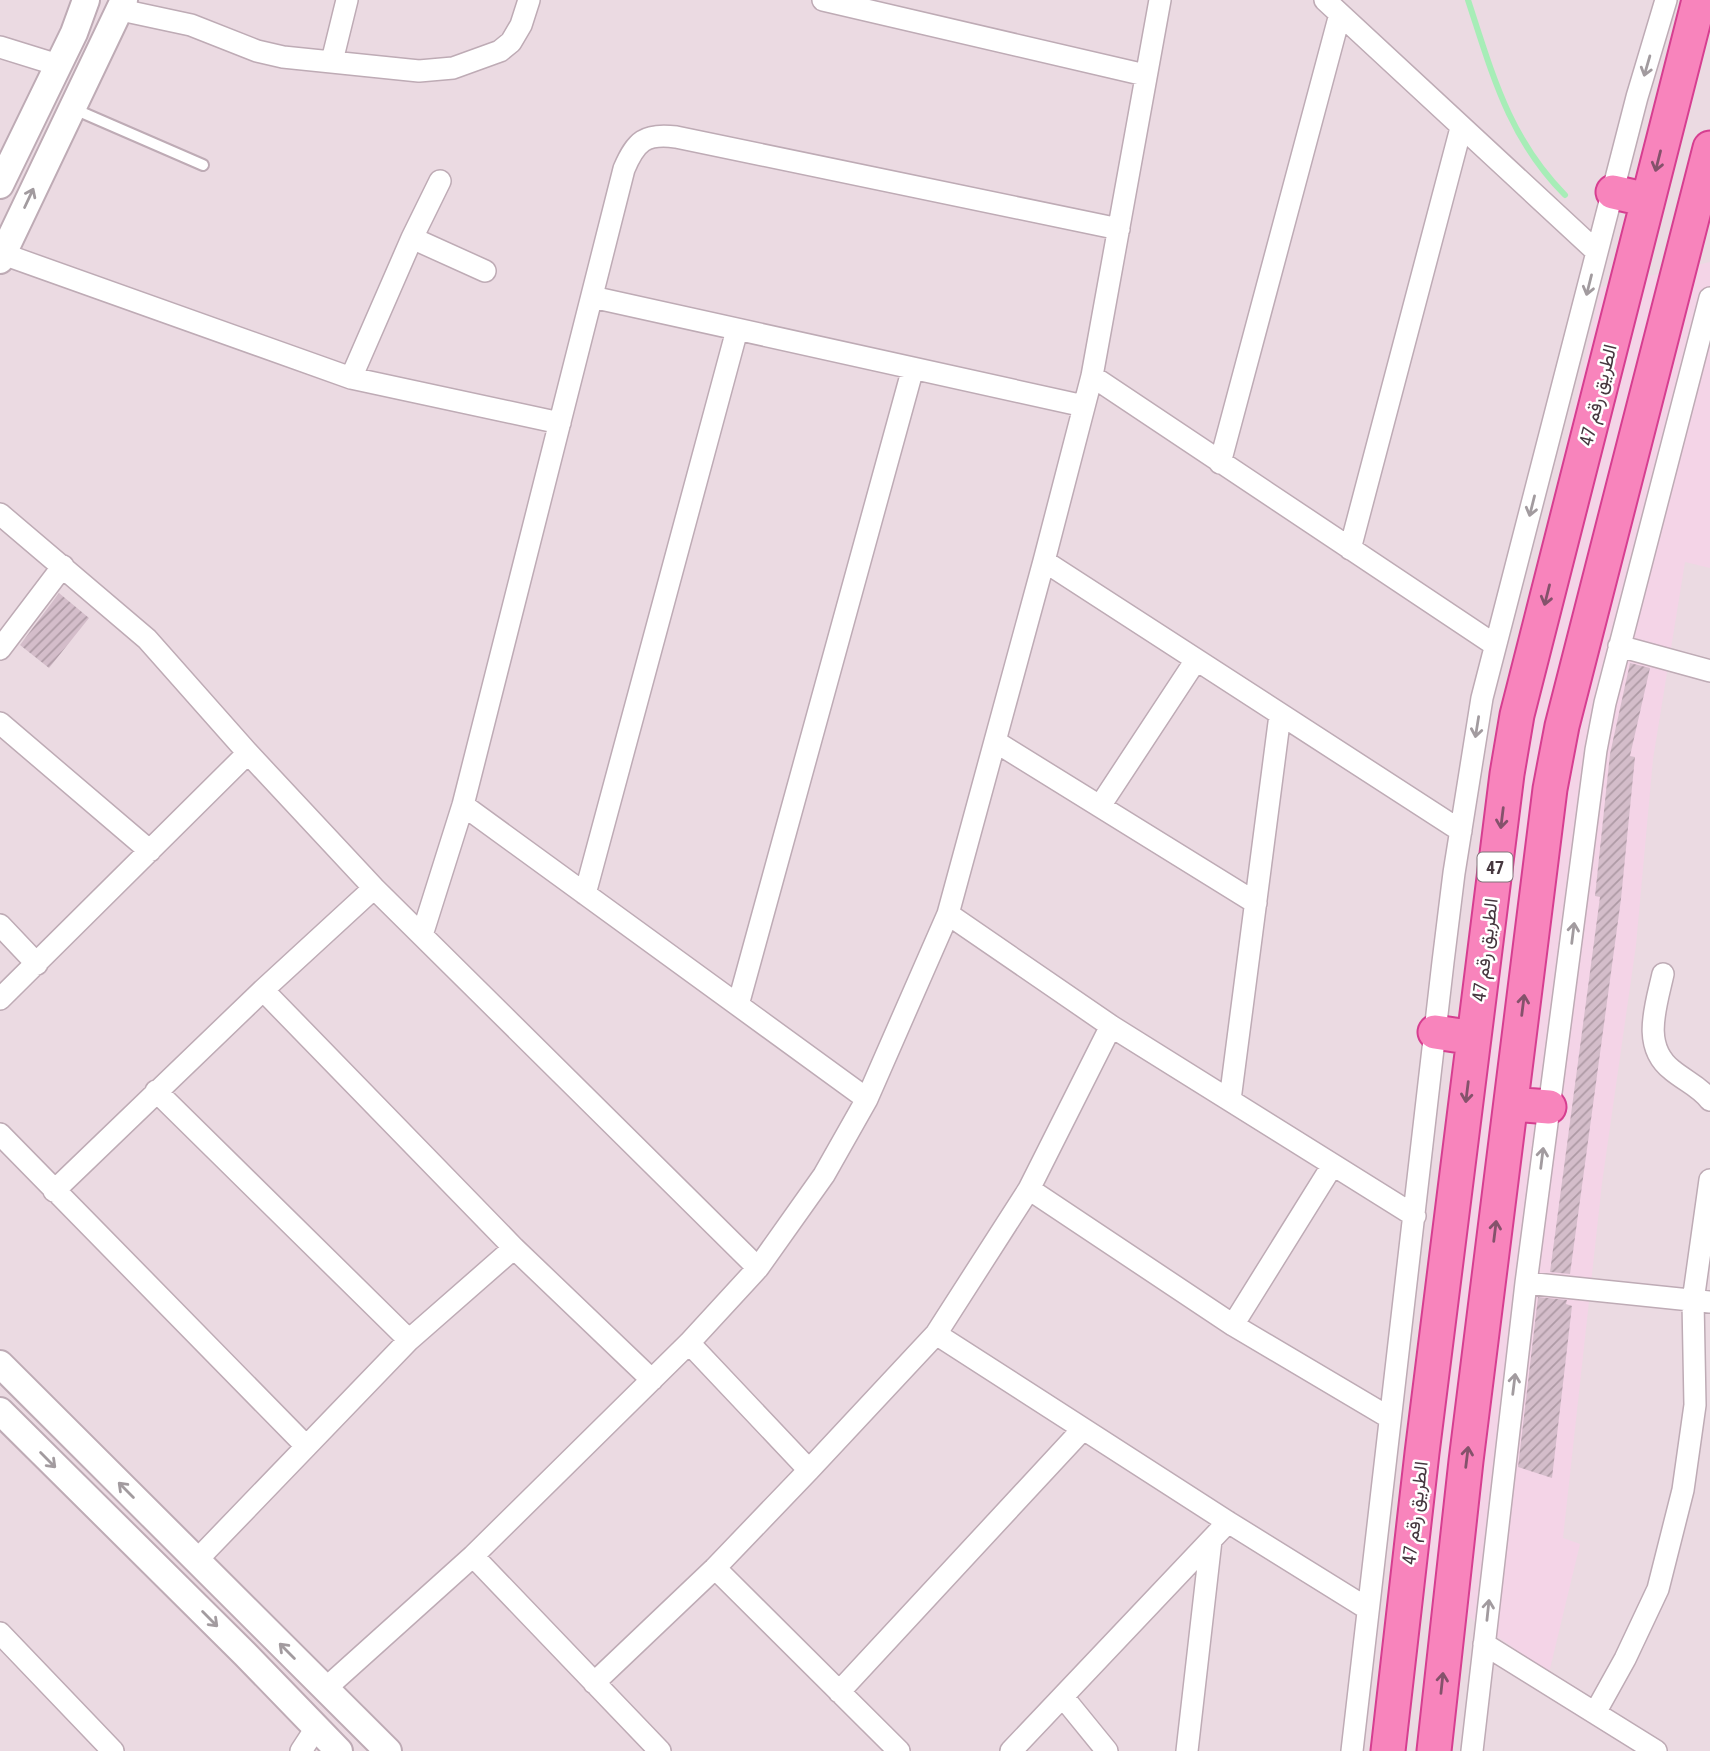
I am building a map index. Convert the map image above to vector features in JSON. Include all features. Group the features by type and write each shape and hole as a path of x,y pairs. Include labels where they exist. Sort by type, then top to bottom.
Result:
{"highway":[{"name":"الطريق رقم 47","path":"1388,1751 1423,1440 1507,774 1517,715 1699,0"},
{"name":"47","path":"1434,1751 1466,1461 1543,840 1559,739 1710,148"},
{"path":"1613,192 1648,200"},
{"path":"1585,449 1630,461"},
{"path":"1435,1032 1474,1038"},
{"path":"1511,1104 1549,1107"}],"street":[{"path":"0,185 86,0"},
{"path":"332,61 347,0"},
{"path":"528,0 521,25 511,42 500,51 453,68 419,71 284,57 257,51 191,26 123,5 1,257 351,377 560,423"},
{"path":"823,0 1146,75"},
{"path":"325,1689 473,1556 689,1343 758,1268 824,1175 867,1099 948,914 1044,561 1092,376 1160,0"},
{"path":"1352,1751 1435,1032 1461,831 1482,698 1597,252 1666,0"},
{"path":"1220,463 1332,7 1597,252"},
{"path":"0,47 58,65"},
{"path":"44,94 72,108"},
{"path":"1350,549 1461,128"},
{"path":"422,935 463,805 624,169 640,141 658,135 1119,229"},
{"path":"351,377 440,181"},
{"path":"412,238 485,271"},
{"path":"592,298 1084,406"},
{"path":"1472,1751 1526,1283 1596,750 1619,646 1710,299"},
{"path":"585,894 737,330"},
{"path":"737,1005 913,368"},
{"path":"1092,376 1495,645"},
{"path":"0,514 147,639 248,753 374,888 758,1268"},
{"path":"1044,561 1461,831"},
{"path":"0,649 63,566"},
{"path":"1619,646 1710,671"},
{"path":"1100,806 1196,660"},
{"path":"1230,1100 1280,715"},
{"path":"0,723 150,852"},
{"path":"996,741 1256,903"},
{"path":"0,999 248,753"},
{"path":"463,805 867,1099"},
{"path":"54,1191 156,1091 374,888"},
{"path":"948,914 1111,1026 1415,1216"},
{"path":"0,925 37,964"},
{"path":"1663,974 1652,1035 1657,1053 1670,1069 1701,1089 1710,1100"},
{"path":"263,990 514,1248 652,1380"},
{"path":"594,1683 715,1568 936,1334 1029,1189 1111,1026"},
{"path":"156,1091 409,1340"},
{"path":"0,1134 306,1446"},
{"path":"1233,1325 1332,1166"},
{"path":"1595,1713 1625,1659 1658,1589 1683,1490 1695,1405 1710,1180"},
{"path":"1029,1189 1233,1325 1390,1418"},
{"path":"196,1561 409,1340 514,1248"},
{"path":"1526,1283 1702,1301"},
{"path":"936,1334 1082,1430 1368,1609"},
{"path":"689,1343 809,1471"},
{"path":"0,1364 388,1751"},
{"path":"0,1411 339,1751"},
{"path":"839,1692 1082,1430"},
{"path":"1011,1751 1228,1522"},
{"path":"1187,1751 1211,1540"},
{"path":"473,1556 660,1751"},
{"path":"715,1568 899,1751"},
{"path":"0,1633 113,1751"},
{"path":"1484,1644 1656,1751"},
{"path":"1063,1697 1107,1751"},
{"path":"301,1751 316,1728"}],"lane":[{"path":"72,108 203,165"}],"shaded area":[{"path":"0,0 1710,0 1710,1751 0,1751"},
{"path":"1710,262 1710,568 1685,562 1653,759 1636,945 1602,1183 1563,1538 1580,1544 1549,1673 1404,1571 1481,867 1509,679 1601,287"}],"building":[{"path":"59,593 89,618 49,668 20,645"},
{"path":"1630,663 1650,668 1630,756 1635,757 1621,899 1570,1274 1550,1272 1600,897 1595,896 1610,754"},
{"path":"1538,1297 1567,1300 1566,1304 1572,1306 1552,1478 1518,1467"}],"waterway":[{"path":"1468,0 1504,104 1530,151 1565,195"}]}
